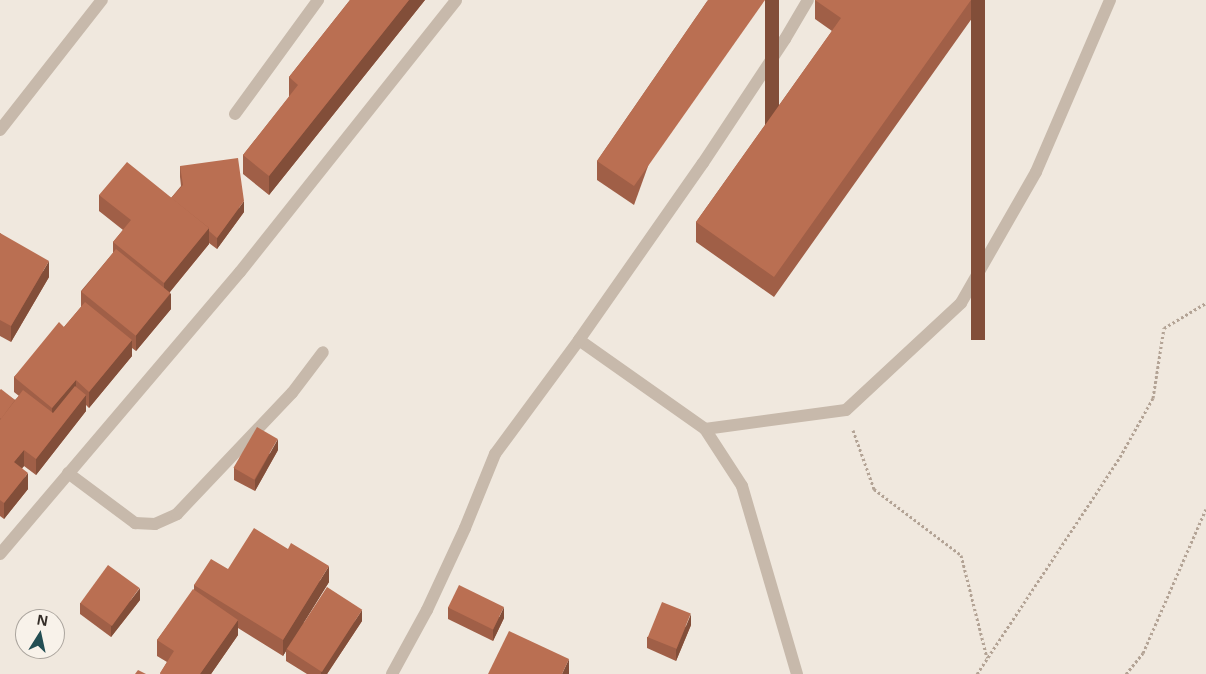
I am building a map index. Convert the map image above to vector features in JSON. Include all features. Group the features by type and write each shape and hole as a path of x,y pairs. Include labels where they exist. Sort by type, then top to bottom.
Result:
{"street":[{"path":"0,130 102,0"},
{"path":"235,114 318,0"},
{"path":"0,554 240,272 456,0"},
{"path":"392,674 434,594 495,454 579,340 708,154 808,0"},
{"path":"704,430 846,410 961,304 1036,172 1110,0"},
{"path":"579,340 704,430 742,486 797,674"},
{"path":"68,473 135,523 155,524 177,514 292,393 323,352"}],"path":[{"path":"977,674 1120,457 1153,398 1164,328 1206,303"},
{"path":"846,410 874,489 961,555 986,658"},
{"path":"1126,674 1143,653 1206,509"}],"building":[{"path":"350,0 409,0 269,176 243,155 298,85 289,77"},
{"path":"708,0 765,0 634,186 597,161"},
{"path":"815,0 971,0 774,277 696,222 841,18"},
{"path":"238,158 244,201 217,238 209,231 209,228 171,198 183,185 180,166"},
{"path":"127,162 209,228 164,283 113,242 131,220 99,195"},
{"path":"0,233 49,261 11,326 0,320"},
{"path":"116,249 170,293 136,336 81,292"},
{"path":"85,302 132,340 89,392 76,380 52,408 14,377 59,322 64,327"},
{"path":"75,386 86,395 36,459 24,450 14,462 28,473 4,503 0,500 0,420 23,390 53,413"},
{"path":"0,390 15,400 1,419"},
{"path":"257,427 278,439 254,480 234,468"},
{"path":"254,528 288,549 291,543 329,566 283,640 194,585 211,559 228,569"},
{"path":"108,565 140,588 112,626 80,603"},
{"path":"459,585 504,607 493,629 448,607"},
{"path":"327,587 362,610 322,672 287,649"},
{"path":"193,589 238,620 200,674 161,674 174,651 157,640"},
{"path":"662,602 691,614 677,649 648,637"},
{"path":"509,631 569,659 562,674 488,674"},
{"path":"138,670 146,674 135,674"}]}
